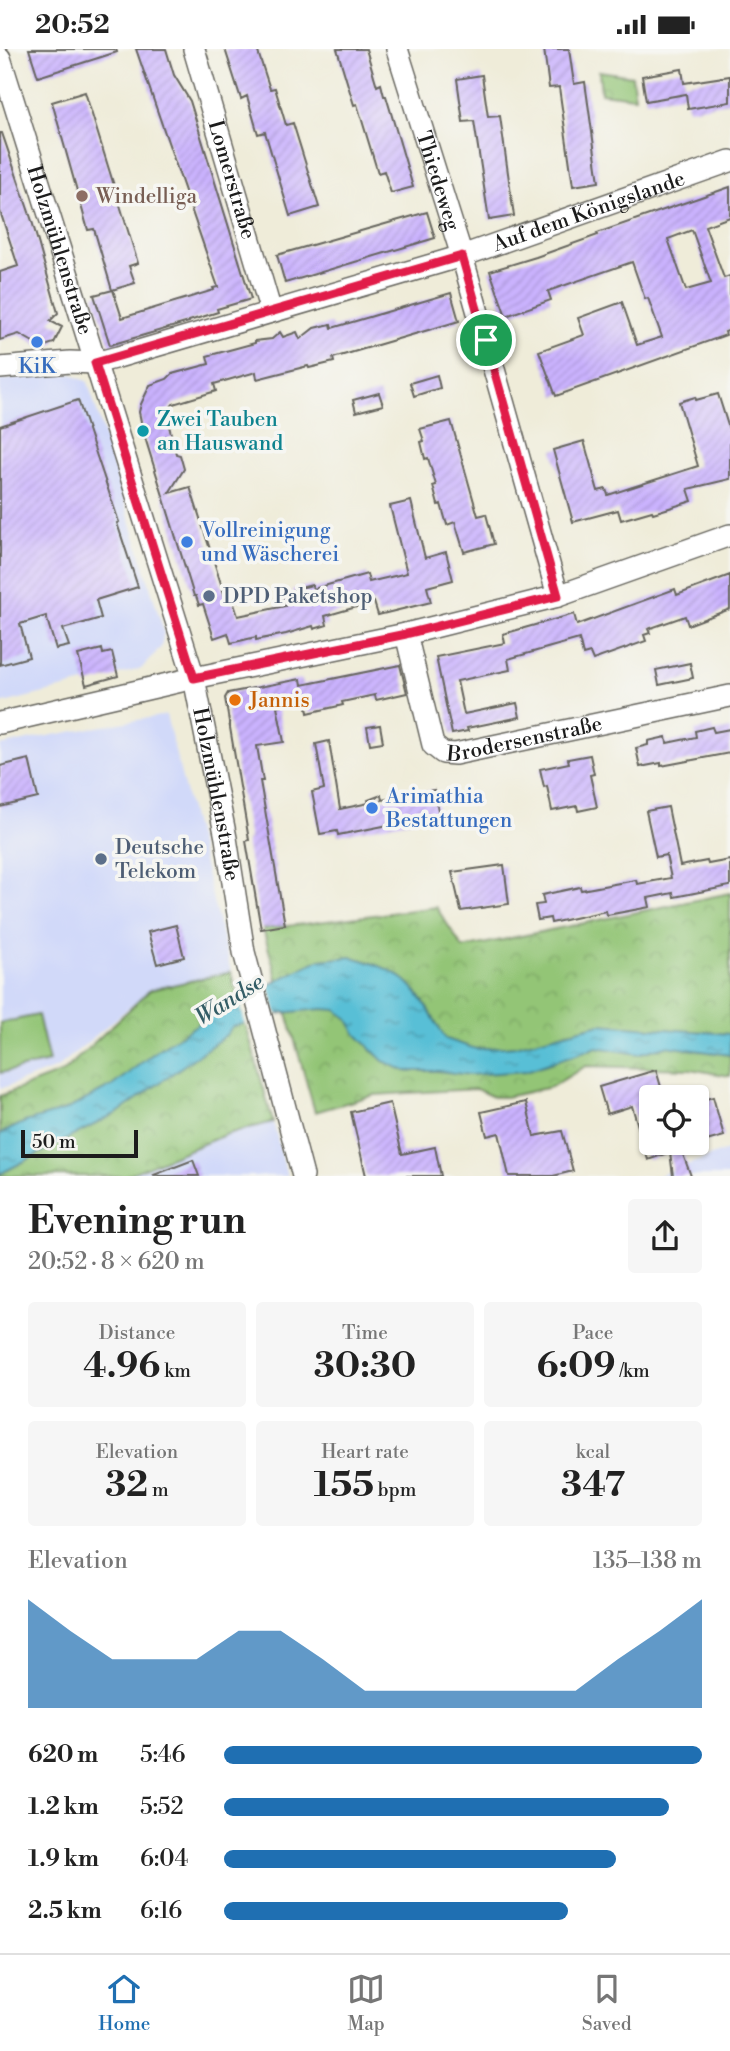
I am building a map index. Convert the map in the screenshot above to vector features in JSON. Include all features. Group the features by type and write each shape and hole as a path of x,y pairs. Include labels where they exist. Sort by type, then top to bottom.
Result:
{"street":[{"name":"Lomerstraße","path":"194,49 271,311"},
{"name":"Thiedeweg","path":"397,49 462,256 558,596"},
{"name":"Holzmühlenstraße","path":"0,58 194,678 226,838 244,952 303,1176"},
{"name":"Auf dem Königslande","path":"0,368 70,362 95,363 462,256 730,161"},
{"path":"0,723 194,678 406,634 558,596 730,535"},
{"name":"Brodersenstraße","path":"406,634 433,745 443,753 455,754 730,696"}],"shaded area":[{"path":"72,374 88,382 164,632 161,647 141,669 0,704 0,380"},
{"name":"Deutsche Telekom","path":"166,715 231,972 150,990 57,1068 0,1089 0,746"},
{"path":"273,1122 287,1176 125,1176 227,1134"},
{"path":"730,1149 730,1176 657,1176"}],"green space":[{"path":"599,71 632,76 635,97 601,93"},
{"path":"730,893 730,1076 690,1069 586,1066 551,1087 506,1097 493,1097 476,1089 374,1095 315,1112 263,929 436,907 463,948"},
{"path":"231,972 273,1122 227,1134 125,1176 0,1176 0,1096 63,1072 150,990"},
{"path":"38,1015 49,1062 0,1073 0,1023"}],"water":[{"path":"352,957 372,963 400,977 419,995 446,1039 476,1049 515,1046 600,1024 730,1034 730,1055 666,1046 638,1054 597,1047 526,1071 470,1075 405,1071 383,1061 356,1034 347,1018 336,1010 282,1013 232,1027 226,1035 119,1112 0,1174 0,1134 25,1122 66,1110 112,1086 159,1049 223,1008 318,960"}],"pier":[{"path":"268,982 278,1018 246,1027 238,997"}],"building":[{"path":"29,49 116,49 117,52 38,77"},
{"path":"136,49 166,49 174,75 190,101 251,299 217,309 218,312 189,322 110,345 94,295 113,290 122,318 218,287"},
{"path":"225,49 257,49 270,89 275,88 286,125 293,123 319,207 290,216 265,132 258,134 247,96 241,99"},
{"path":"337,49 366,49 377,86 381,84 386,96 413,187 391,193 384,171 378,173"},
{"path":"544,49 569,49 574,84 585,82 599,182 573,186 559,87 549,88"},
{"path":"682,69 684,83 730,76 730,102 688,109 686,94 646,101 642,76"},
{"path":"482,75 488,117 500,116 514,216 489,220 474,121 463,122 457,79"},
{"path":"85,92 138,263 129,266 135,283 112,290 94,229 88,230 52,102"},
{"path":"0,133 32,221 58,313 50,321 62,327 54,343 42,347 19,334 0,340 0,272 18,266 0,211"},
{"path":"730,187 730,217 705,226 724,278 730,276 730,330 725,332 726,335 556,396 539,351 584,335 578,318 622,302 637,345 662,337 632,262 548,291 551,300 506,316 490,271 598,235 597,233","holes":["692,230 711,283 686,290 668,239"]},
{"path":"427,212 435,238 285,283 277,255"},
{"path":"451,293 459,321 333,358 334,362 257,379 256,372 214,384 216,391 173,404 166,414 176,454 180,455 184,469 169,493 190,487 225,596 231,595 238,616 285,606 282,597 293,594 292,590 312,585 313,589 367,574 369,582 407,573 390,506 411,501 425,558 446,552 453,580 427,587 431,602 378,615 374,602 325,616 327,625 314,629 313,626 286,634 231,643 228,633 214,638 203,604 199,605 194,596 143,431 139,412 150,385 167,379 172,374 209,364 207,356 255,341 272,339 280,332 283,337 297,332 300,339 314,328 331,324 332,328"},
{"path":"437,375 440,388 414,396 410,383"},
{"path":"379,393 383,405 356,412 353,400"},
{"path":"718,394 730,432 730,479 688,489 692,501 653,513 652,511 621,520 618,510 573,522 553,450 584,441 598,491 606,489 608,495 698,466 679,402"},
{"path":"78,400 138,587 96,600 101,618 63,629 69,646 56,649 46,616 20,624 29,657 0,665 0,426"},
{"path":"451,421 478,516 486,514 494,544 464,552 455,522 447,525 441,504 438,505 433,486 436,485 421,442 424,441 420,429"},
{"path":"730,575 730,609 688,625 685,616 648,629 650,633 644,635 646,641 593,660 590,653 583,655 579,639 508,659 510,670 457,681 464,714 517,703 520,717 467,728 468,731 452,734 436,657 505,643 503,634 574,614 577,625 675,589 677,595"},
{"path":"102,649 103,654 112,652 118,676 86,685 78,655"},
{"path":"690,663 693,678 659,685 656,670"},
{"path":"400,665 407,693 376,700 375,695 308,713 306,700 277,706 284,742 257,746 263,781 260,781 285,925 261,929 225,698 228,693 301,679 302,685"},
{"path":"380,725 383,742 370,744 367,727"},
{"path":"712,727 714,732 730,729 730,753 661,766 661,763 640,767 636,748 648,745 648,741 666,737 667,743 696,737 695,731"},
{"path":"329,741 340,809 369,803 368,800 381,795 382,800 434,790 439,815 338,835 337,831 320,834 312,792 324,789 316,744"},
{"path":"590,755 594,774 590,775 597,807 578,811 577,806 552,811 540,769"},
{"path":"29,759 38,798 0,807 0,766"},
{"path":"668,807 680,866 730,860 730,886 674,897 673,893 648,898 650,907 607,915 606,911 551,923 550,918 538,920 535,905 544,904 542,895 580,887 581,890 636,880 637,884 671,878 666,855 656,857 646,811"},
{"path":"504,865 509,904 461,911 452,872"},
{"path":"176,925 184,957 157,964 148,932"},
{"path":"656,1070 660,1085 639,1085 639,1130 632,1106 607,1114 599,1087"},
{"path":"713,1097 724,1136 709,1140 709,1098"},
{"path":"526,1102 534,1136 562,1131 573,1171 553,1176 509,1176 499,1133 487,1136 481,1112"},
{"path":"390,1103 402,1154 435,1147 441,1176 366,1176 351,1112"},
{"path":"647,1155 662,1155 648,1160"},
{"path":"670,1155 683,1155 691,1176 673,1176"},
{"path":"193,1160 199,1176 154,1175"}],"place":[{"name":"Windelliga","path":"82,196"},
{"name":"KiK","path":"37,342"},
{"name":"Zwei Tauben an Hauswand","path":"143,431"},
{"name":"Vollreinigung und Wäscherei","path":"187,542"},
{"name":"DPD Paketshop","path":"209,596"},
{"name":"Jannis","path":"235,700"},
{"name":"Arimathia Bestattungen","path":"372,808"},
{"name":"Deutsche Telekom","path":"101,859"}],"route":[{"path":"462,256 486,340 558,596 406,634 194,678 95,363 462,256"}],"water label":[{"name":"Wandse","path":"229,999"}]}
